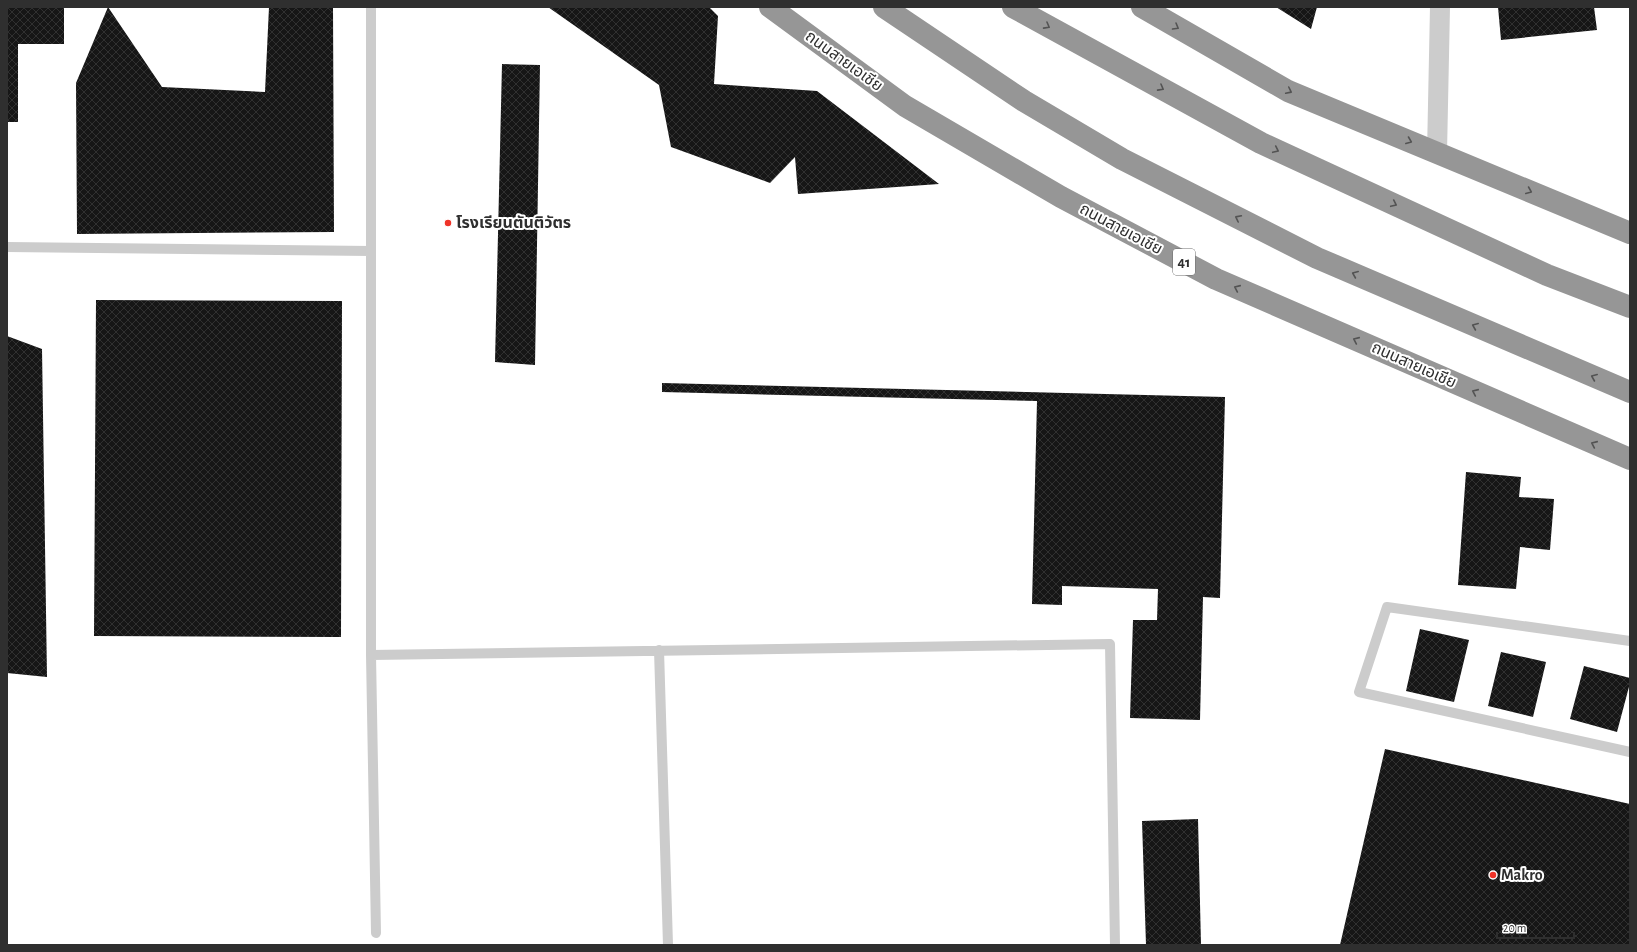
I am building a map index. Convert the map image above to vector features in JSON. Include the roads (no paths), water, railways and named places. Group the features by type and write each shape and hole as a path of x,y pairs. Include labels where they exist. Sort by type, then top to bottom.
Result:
{"highway":[{"name":"ถนนสายเอเชีย","path":"770,7 905,106 1061,197 1166,253 1216,279 1630,459"},
{"path":"884,7 1024,101 1122,159 1317,258 1630,392"},
{"path":"1013,7 1261,143 1547,275 1630,307"},
{"path":"1142,7 1288,91 1630,233"}],"street":[{"path":"1437,153 1440,7"}],"lane":[{"path":"371,7 371,655 376,933"},
{"path":"7,247 371,251"},
{"path":"1630,641 1387,607 1359,692 1630,752"},
{"path":"371,655 1110,644 1115,945"},
{"path":"659,650 668,945"}],"place":[{"name":"โรงเรียนตันติวัตร","path":"448,223"},
{"name":"Makro","path":"1493,875"}]}
